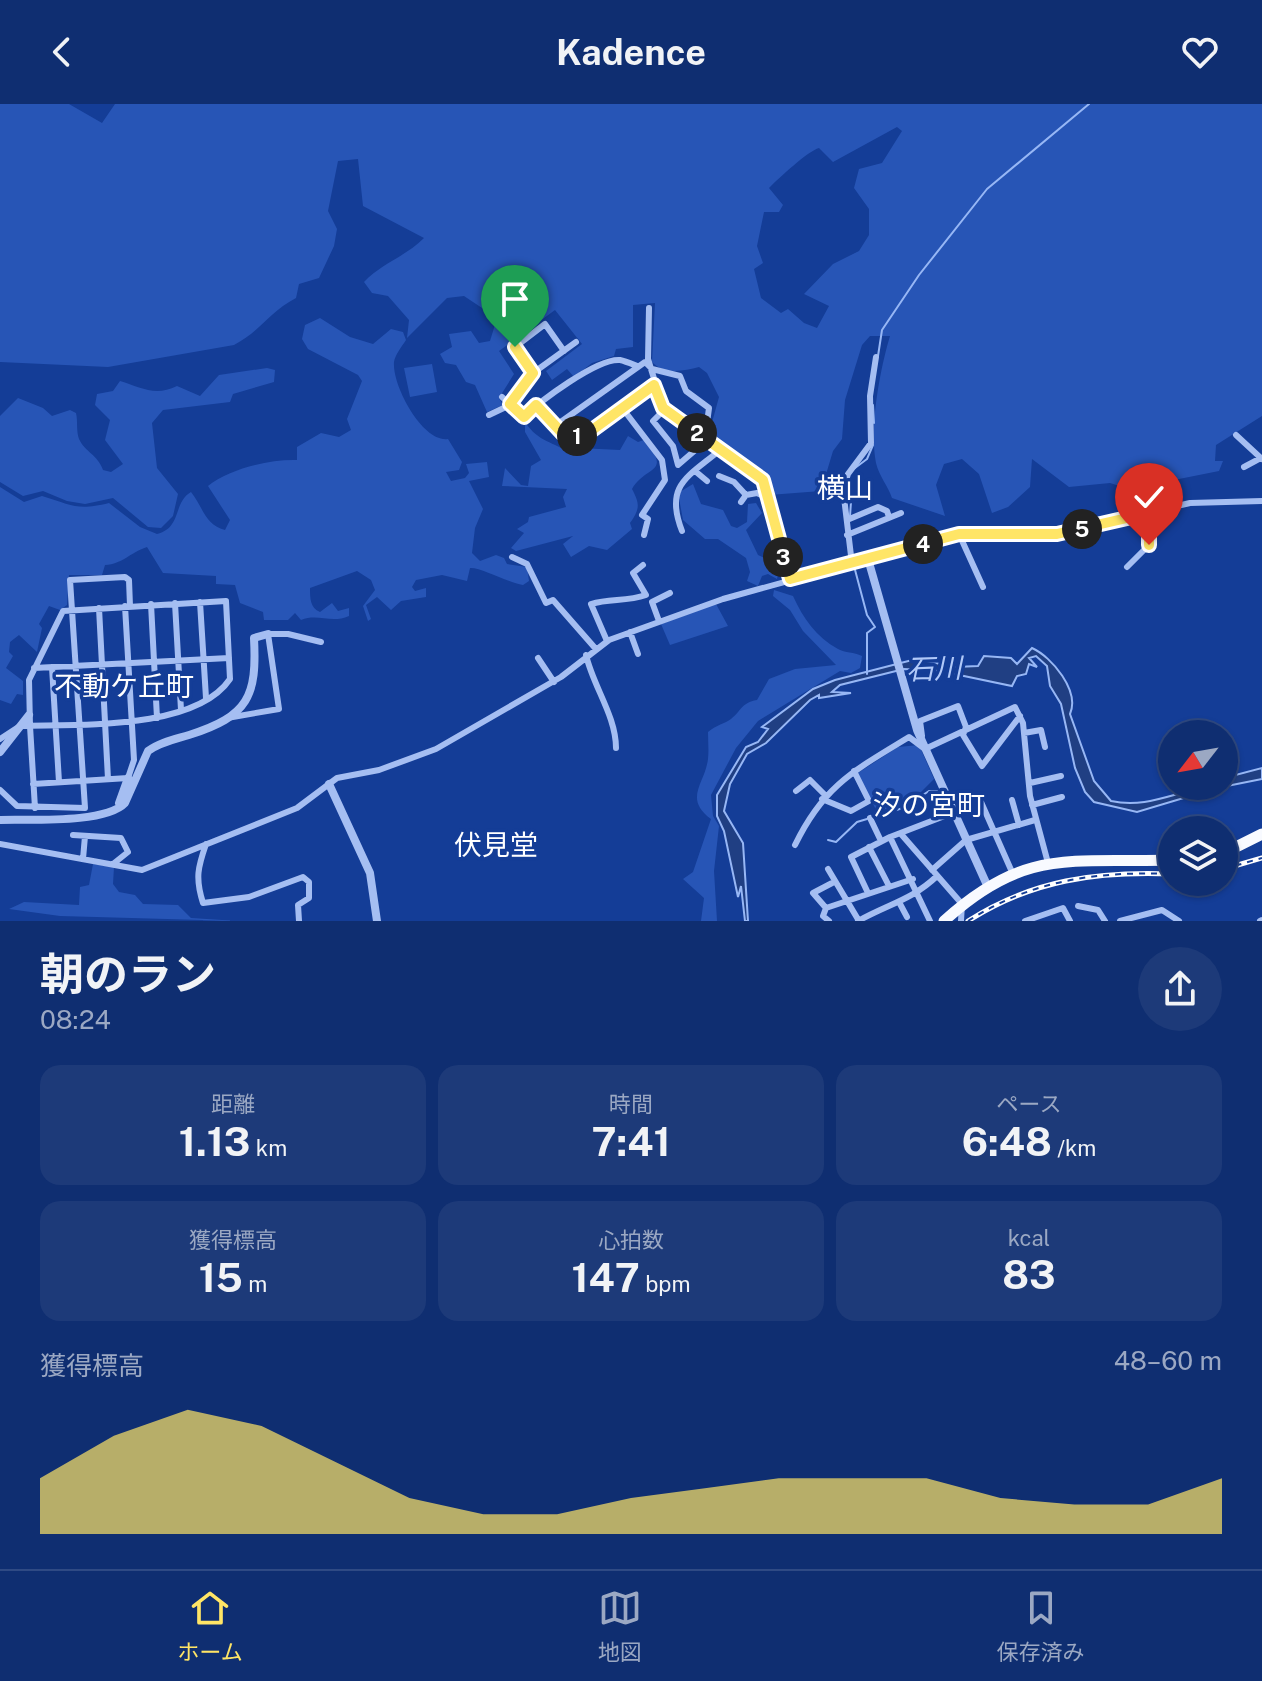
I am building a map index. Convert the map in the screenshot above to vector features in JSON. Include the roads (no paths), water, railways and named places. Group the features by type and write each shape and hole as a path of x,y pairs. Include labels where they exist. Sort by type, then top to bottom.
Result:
{"highway":[{"path":"1238,846 1262,834"},
{"path":"944,921 987,885 1012,872 1048,863 1158,860"}],"street":[{"path":"649,308 649,366 665,409 759,475 790,579"},
{"path":"533,373 515,347 545,324 564,351"},
{"path":"489,415 510,404 533,373 576,342"},
{"path":"852,564 844,482 871,443 870,396 876,357"},
{"path":"502,397 524,417 536,405 588,371 614,360 637,366"},
{"path":"555,426 645,362 680,376 686,391 709,408 706,439 678,465 673,446 653,421 665,409"},
{"path":"536,405 563,434 584,436 654,385"},
{"path":"623,409 662,460 665,480 642,515 648,519 644,535"},
{"path":"1236,435 1262,458 1244,467"},
{"path":"682,531 674,505 677,486 720,450"},
{"path":"695,471 707,481"},
{"path":"719,476 734,482 746,495"},
{"path":"1167,480 1170,508"},
{"path":"741,502 746,495 757,493 766,497"},
{"path":"0,844 142,870 297,808 340,777 379,770 436,749 554,682 607,641 659,621 790,579 959,534 1057,534 1199,502 1262,501"},
{"path":"847,520 878,507 887,511 889,517"},
{"path":"847,535 901,513"},
{"path":"1127,567 1149,545 1149,513"},
{"path":"959,534 983,587"},
{"path":"512,557 527,564 546,603 553,600 595,648"},
{"path":"868,559 911,714 987,885"},
{"path":"607,641 591,604 606,599 621,603 646,595 633,573 643,565"},
{"path":"965,578 975,572"},
{"path":"0,790 12,804 35,808 85,808 70,580 125,577 129,580 128,663 134,760 119,803 111,813"},
{"path":"659,621 652,602 670,593"},
{"path":"0,739 26,726 157,718 206,698 228,682 226,601 63,611 28,685 29,715 26,726 35,808"},
{"path":"200,602 206,698"},
{"path":"175,603 181,710"},
{"path":"151,604 157,718"},
{"path":"99,608 108,779"},
{"path":"630,632 638,654"},
{"path":"225,718 234,719 279,709 268,634"},
{"path":"1,817 111,813 125,803 148,751 207,729 244,703 252,692 256,673 254,638 288,634 321,642"},
{"path":"586,655 598,695 612,723 616,748"},
{"path":"34,668 229,658"},
{"path":"538,658 554,682"},
{"path":"52,667 59,782"},
{"path":"924,747 920,721 958,706 966,727 963,732"},
{"path":"924,747 1015,707 1024,733 1035,820 1048,863"},
{"path":"963,732 982,766 1020,716"},
{"path":"0,752 26,726"},
{"path":"1024,733 1041,730 1043,744"},
{"path":"795,845 824,797 854,771 909,737 924,747"},
{"path":"796,791 810,780 824,797 851,811 869,801 854,771"},
{"path":"1030,783 1051,781 1061,776"},
{"path":"33,784 128,778"},
{"path":"329,784 370,873 377,921"},
{"path":"1032,805 1052,803 1062,797"},
{"path":"1012,800 1019,825"},
{"path":"868,893 851,857 890,837 981,802 1012,872"},
{"path":"870,818 881,841"},
{"path":"828,869 844,901 859,921 918,895 966,840 1035,820"},
{"path":"801,832 811,837"},
{"path":"901,834 962,904 961,921"},
{"path":"73,835 121,838 128,852 113,864"},
{"path":"83,859 85,836"},
{"path":"890,837 913,879 930,921"},
{"path":"206,844 198,857 198,882 203,903 227,903 303,877 309,882 309,898 298,905 299,921"},
{"path":"869,847 889,886"},
{"path":"829,921 823,916 826,908 913,879"},
{"path":"826,908 813,893 834,882"},
{"path":"899,902 907,917"},
{"path":"1078,906 1098,910 1105,921"},
{"path":"1025,921 1063,908 1068,920"},
{"path":"1120,921 1162,910 1179,921"}],"water":[{"name":"石川","path":"1032,648 1048,659 1062,676 1071,695 1070,714 1094,781 1111,801 1177,800 1137,812 1094,802 1085,792 1075,768 1061,704 1050,686 1047,666 1036,656 1029,658 1037,667 1029,664 1026,674 1017,676 1012,686 940,671 904,669 840,685 832,692 851,693 819,698 819,695 810,700 766,743 747,754 730,784 724,811 743,843 748,921 745,921 741,886 738,897 724,831 717,816 717,795 746,747 758,742 768,729 762,727 813,689 835,680 916,659 955,667 978,666 984,656 1011,658 1017,664"},
{"path":"1262,768 1262,779 1238,784 1238,774"}],"waterway":[{"path":"878,356 882,330 919,275 987,189 1089,104"},
{"path":"873,405 874,423"},
{"path":"855,468 867,459 873,445"},
{"path":"846,491 851,502 850,516"},
{"path":"854,566 867,615 875,627 867,633 867,674"},
{"path":"873,817 903,808 929,791 937,791"},
{"path":"828,840 836,842 857,822 867,819"}],"railway":[{"path":"1238,865 1262,858"},
{"path":"968,921 992,907 1041,887 1091,877 1158,874"}],"district":[{"name":"横山","path":"845,487"},
{"name":"不動ケ丘町","path":"124,685"},
{"name":"汐の宮町","path":"929,804"},
{"name":"伏見堂","path":"496,844"}]}
